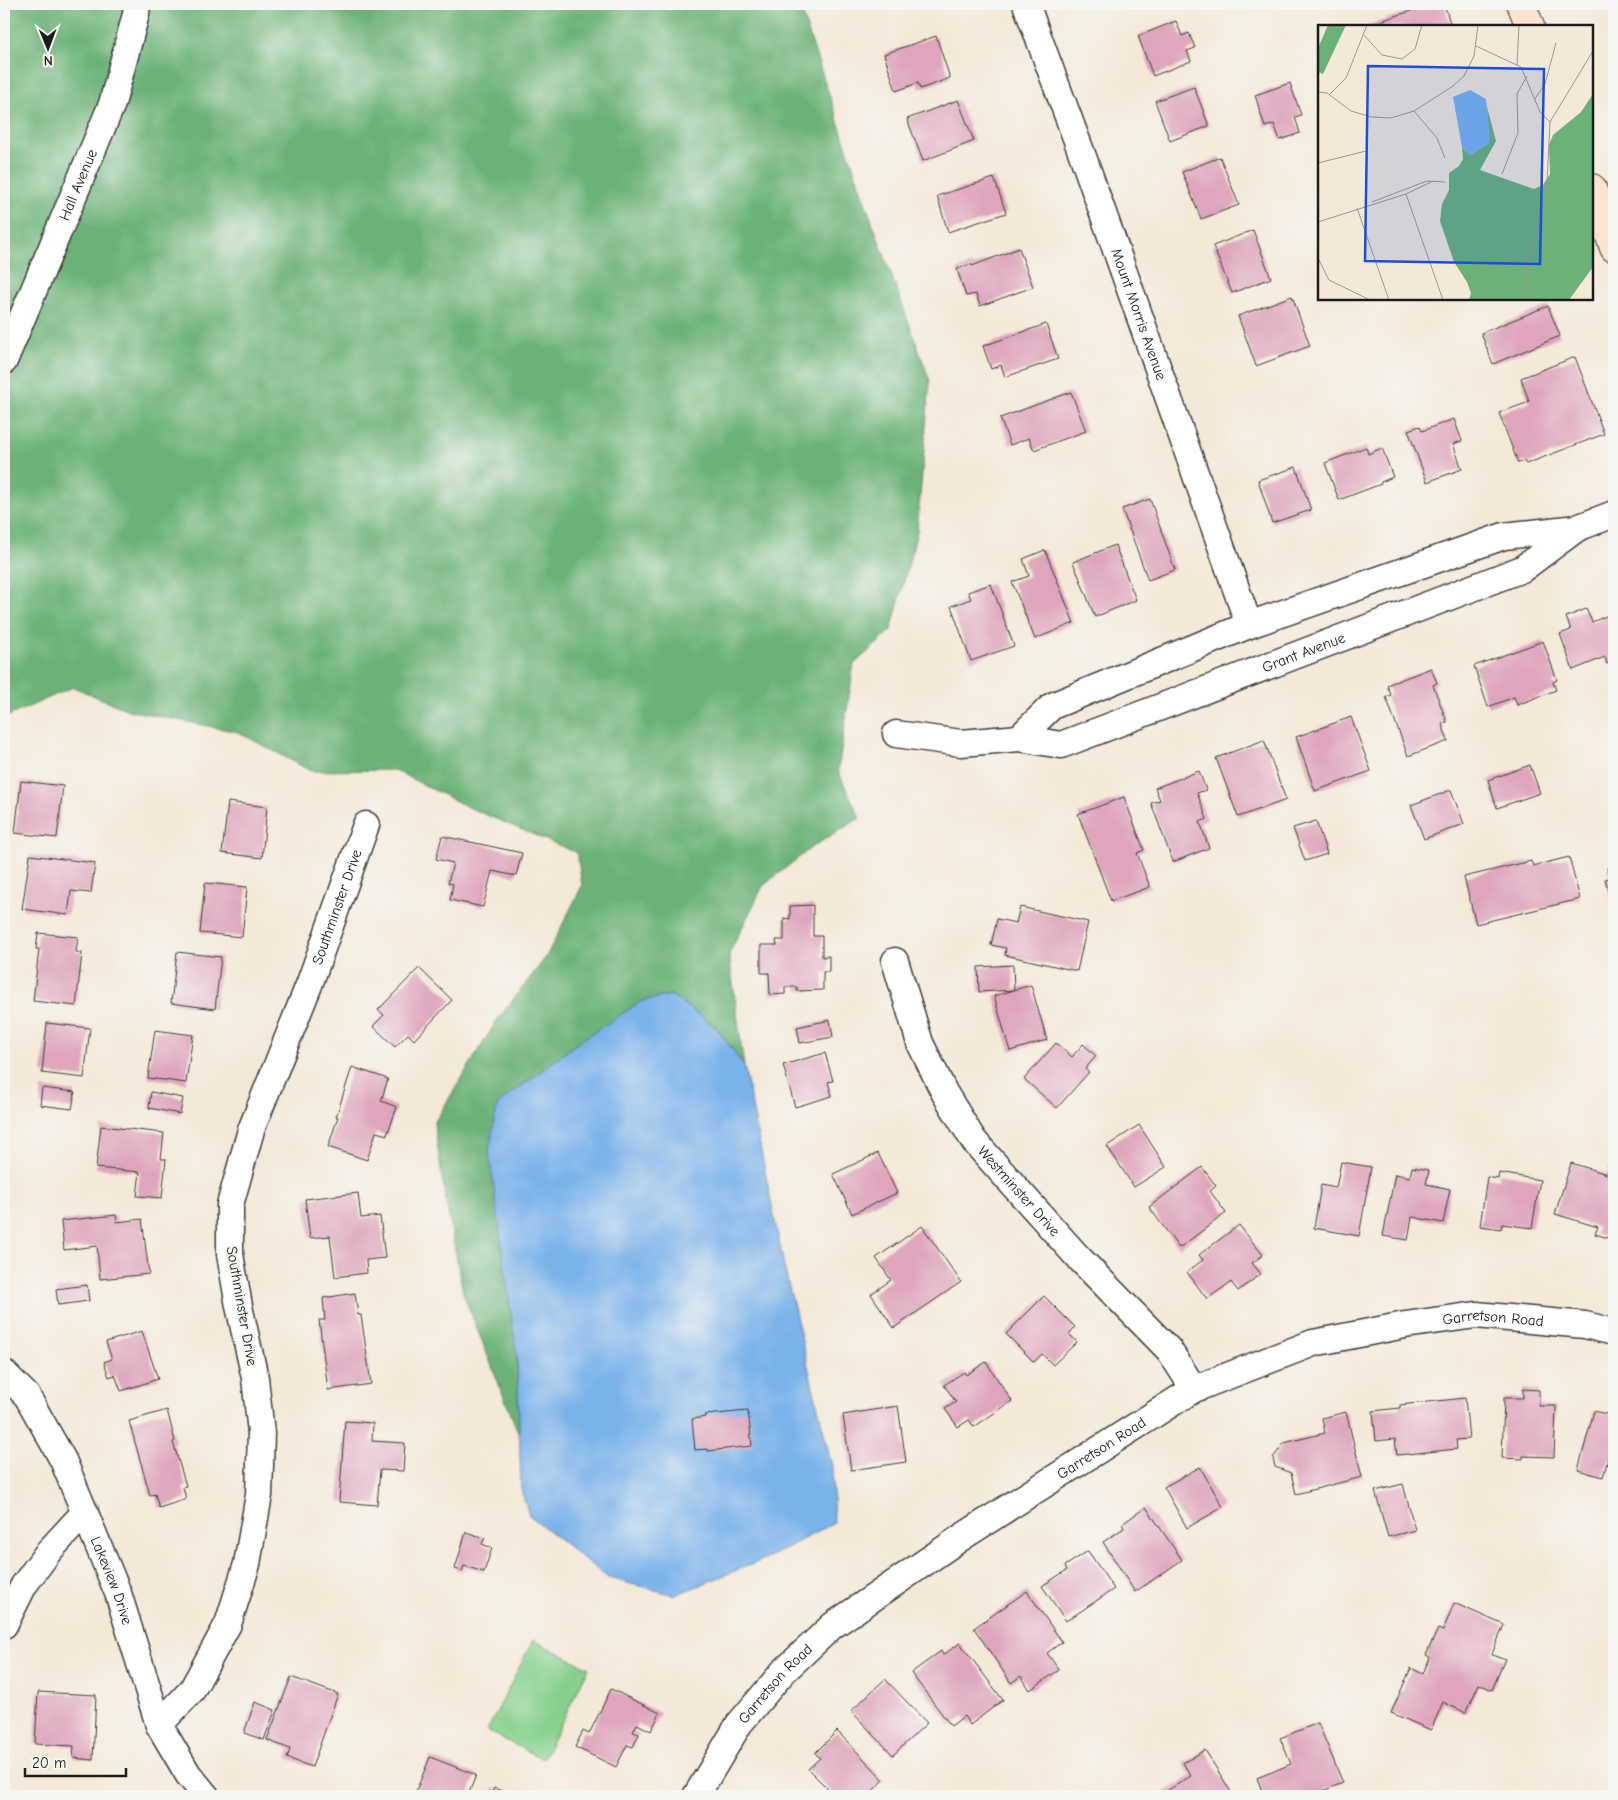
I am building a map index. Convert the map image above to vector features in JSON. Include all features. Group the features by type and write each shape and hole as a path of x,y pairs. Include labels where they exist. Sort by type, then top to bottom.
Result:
{"street":[{"name":"Hall Avenue","path":"4,361 112,104 137,4"},
{"name":"Mount Morris Avenue","path":"1026,4 1082,154 1249,625"},
{"path":"1521,4 1530,25"},
{"path":"1593,191 1614,248"},
{"name":"Grant Avenue","path":"1019,738 1052,706 1249,625 1504,536 1577,528 1614,514"},
{"name":"Grant Avenue","path":"896,734 961,743 1019,738 1061,744 1522,569 1577,528"},
{"name":"Southminster Drive","path":"159,1725 192,1690 228,1624 247,1564 259,1495 261,1433 255,1378 230,1254 230,1205 251,1130 309,985 366,825"},
{"name":"Westminster Drive","path":"894,961 920,1043 944,1092 974,1141 1076,1255 1169,1350 1194,1389"},
{"name":"Garretson Road","path":"696,1796 739,1724 783,1672 832,1626 962,1537 1194,1389 1313,1344 1405,1325 1476,1315 1585,1325 1614,1332"},
{"name":"Lakeview Drive","path":"4,1373 27,1396 63,1460 118,1593 159,1725 188,1774 206,1796"},
{"path":"4,1625 24,1585 49,1551 85,1512"}],"green space":[{"path":"4,4 799,4 866,205 930,381 917,532 891,631 854,664 838,771 860,818 812,847 763,886 729,954 744,1066 717,1028 671,995 642,1001 517,1358 519,1435 463,1293 434,1123 496,1022 546,957 582,886 577,853 470,808 394,770 311,771 238,732 128,710 73,687 4,718"},
{"path":"533,1640 589,1668 543,1759 487,1731"}],"water":[{"path":"671,995 717,1028 744,1066 784,1266 832,1466 834,1523 765,1559 675,1595 608,1578 529,1515 521,1489 517,1358 489,1152 497,1105 580,1041 642,1001"}],"building":[{"path":"1431,4 1444,4 1451,25 1369,25"},
{"path":"1176,21 1182,36 1189,33 1195,48 1187,51 1191,61 1153,76 1138,36"},
{"path":"936,36 950,78 920,89 918,83 896,91 884,54"},
{"path":"1290,83 1301,115 1295,117 1300,133 1280,140 1274,124 1265,127 1255,95"},
{"path":"1194,87 1209,126 1170,141 1155,101"},
{"path":"958,100 974,141 923,161 907,119"},
{"path":"1220,157 1239,205 1201,219 1182,172"},
{"path":"994,178 1006,213 948,232 937,196"},
{"path":"1253,230 1271,278 1232,293 1213,246"},
{"path":"1019,248 1033,287 980,306 976,294 966,296 957,269 971,264 972,266"},
{"path":"1292,296 1310,346 1256,366 1238,316"},
{"path":"1548,306 1560,336 1493,364 1481,333"},
{"path":"1046,324 1058,359 1005,377 1001,365 991,369 983,346"},
{"path":"1575,357 1604,434 1526,464 1524,461 1518,463 1499,413 1529,402 1521,378"},
{"path":"1071,392 1086,431 1034,450 1029,438 1010,445 1000,418"},
{"path":"1454,419 1462,441 1453,444 1462,469 1427,482 1408,430 1420,426 1422,431"},
{"path":"1366,447 1368,454 1382,448 1393,477 1381,482 1381,484 1339,500 1325,463"},
{"path":"1296,467 1311,510 1272,523 1258,480"},
{"path":"1150,499 1175,570 1148,580 1122,509"},
{"path":"1115,545 1136,600 1095,617 1073,562"},
{"path":"1045,550 1074,623 1035,639 1012,582 1029,576 1023,559"},
{"path":"991,584 1014,646 971,661 951,606 971,599 968,592"},
{"path":"1586,609 1592,622 1613,613 1614,661 1607,664 1605,657 1573,670 1560,634 1571,630 1566,617"},
{"path":"1543,641 1557,680 1553,682 1556,690 1517,705 1514,697 1488,707 1474,666"},
{"path":"1431,668 1437,683 1433,685 1447,722 1442,724 1448,741 1408,756 1386,697 1391,695 1387,685"},
{"path":"1351,717 1371,771 1315,791 1296,737"},
{"path":"1264,740 1286,800 1238,817 1216,758"},
{"path":"1530,765 1540,793 1497,808 1488,780"},
{"path":"1199,771 1206,790 1197,793 1207,819 1200,822 1209,848 1173,862 1151,803 1160,800 1155,788"},
{"path":"1614,777 1614,793 1610,778"},
{"path":"21,781 63,786 57,838 15,833"},
{"path":"1451,790 1464,824 1424,839 1411,805"},
{"path":"1124,797 1144,850 1137,853 1150,887 1111,901 1078,814"},
{"path":"228,802 267,807 262,858 222,853"},
{"path":"1316,821 1327,854 1305,861 1293,828"},
{"path":"442,836 522,853 516,876 492,871 483,907 450,900 453,884 448,883 453,863 436,859"},
{"path":"30,855 95,863 91,893 71,891 68,915 22,909"},
{"path":"1569,857 1580,899 1476,924 1464,877 1531,861 1533,866"},
{"path":"1614,866 1614,909 1605,879 1610,878 1607,868"},
{"path":"205,883 247,887 242,937 200,933"},
{"path":"813,905 813,936 822,936 822,957 829,956 829,972 823,972 823,990 797,991 797,987 785,987 785,994 770,995 769,973 761,973 761,945 777,945 776,940 784,940 784,918 790,919 790,906"},
{"path":"1020,907 1088,922 1077,971 1005,955 1006,948 991,945 997,919 1016,923"},
{"path":"38,933 78,937 76,952 82,953 76,1006 33,1001 39,949 36,949"},
{"path":"177,952 221,957 215,1009 171,1003"},
{"path":"1013,965 1014,990 979,992 978,967"},
{"path":"419,968 452,1000 414,1040 408,1034 395,1047 373,1026 384,1015 378,1010"},
{"path":"1031,985 1047,1040 1010,1051 994,996"},
{"path":"830,1020 833,1037 800,1043 797,1027"},
{"path":"47,1023 90,1028 84,1078 42,1073"},
{"path":"155,1030 193,1035 186,1083 148,1078"},
{"path":"1056,1043 1072,1057 1083,1044 1096,1056 1085,1069 1089,1072 1057,1108 1024,1079"},
{"path":"825,1053 833,1081 828,1082 832,1096 795,1107 783,1065"},
{"path":"352,1067 388,1079 381,1101 397,1107 387,1135 376,1132 367,1160 328,1147"},
{"path":"42,1088 75,1092 72,1109 40,1105"},
{"path":"151,1092 183,1098 180,1114 149,1108"},
{"path":"1139,1125 1166,1167 1134,1187 1107,1146"},
{"path":"101,1126 164,1133 161,1159 166,1159 162,1198 137,1196 140,1172 96,1168"},
{"path":"878,1153 897,1193 852,1214 833,1174"},
{"path":"1341,1162 1371,1167 1359,1236 1314,1228 1321,1185 1336,1188"},
{"path":"1571,1163 1607,1174 1609,1168 1614,1169 1614,1217 1608,1238 1595,1234 1598,1227 1555,1214"},
{"path":"1202,1167 1216,1186 1210,1191 1226,1213 1179,1248 1149,1207"},
{"path":"1412,1167 1429,1170 1426,1184 1450,1189 1443,1223 1412,1217 1408,1240 1383,1236 1395,1174 1410,1177"},
{"path":"1499,1173 1540,1180 1532,1228 1502,1224 1501,1229 1480,1226 1487,1177 1498,1179"},
{"path":"358,1193 361,1218 380,1216 385,1258 366,1260 367,1273 335,1277 330,1236 310,1238 305,1199"},
{"path":"116,1215 117,1222 142,1219 149,1274 100,1279 97,1246 64,1250 61,1221"},
{"path":"1239,1225 1263,1255 1252,1263 1261,1274 1238,1291 1231,1282 1207,1299 1187,1272 1203,1260 1199,1255"},
{"path":"922,1226 961,1282 894,1328 871,1294 891,1280 876,1258"},
{"path":"87,1285 89,1301 58,1305 56,1289"},
{"path":"355,1293 358,1315 361,1315 371,1384 328,1390 319,1320 325,1320 323,1298"},
{"path":"1044,1296 1075,1327 1069,1334 1077,1342 1053,1365 1042,1354 1034,1362 1006,1334"},
{"path":"142,1331 158,1379 121,1391 115,1375 109,1377 104,1362 112,1359 106,1342"},
{"path":"986,1362 1012,1401 974,1427 969,1420 958,1427 945,1409 956,1402 944,1385 964,1372 966,1375"},
{"path":"1523,1389 1539,1390 1539,1406 1556,1406 1554,1457 1523,1456 1523,1459 1502,1458 1504,1398 1523,1398"},
{"path":"1465,1398 1469,1439 1456,1440 1457,1449 1397,1455 1395,1439 1376,1441 1373,1411 1400,1408 1400,1405"},
{"path":"898,1406 906,1462 851,1470 843,1415"},
{"path":"167,1410 175,1441 173,1442 186,1486 183,1487 186,1499 159,1508 155,1494 150,1495 129,1421"},
{"path":"1611,1410 1614,1411 1614,1461 1608,1459 1603,1477 1578,1470 1594,1411 1610,1415"},
{"path":"748,1411 752,1446 708,1451 708,1449 695,1450 692,1419 706,1417 705,1415"},
{"path":"1346,1412 1362,1477 1296,1494 1291,1473 1275,1467 1273,1458 1284,1443 1325,1433 1322,1418"},
{"path":"345,1421 373,1423 372,1441 405,1443 403,1471 380,1470 377,1505 339,1502"},
{"path":"1200,1467 1223,1507 1187,1528 1164,1487"},
{"path":"1403,1484 1415,1530 1388,1537 1375,1491"},
{"path":"1146,1507 1182,1560 1135,1592 1103,1542 1124,1528 1122,1524"},
{"path":"466,1532 485,1538 482,1544 492,1548 484,1572 464,1566 462,1571 455,1569"},
{"path":"1088,1551 1114,1589 1066,1621 1042,1586 1067,1570 1065,1566"},
{"path":"1027,1591 1062,1642 1047,1653 1059,1670 1030,1690 1021,1676 1011,1683 974,1628"},
{"path":"1454,1603 1504,1625 1492,1654 1505,1659 1492,1690 1479,1684 1466,1713 1443,1702 1431,1730 1391,1713 1411,1668 1423,1674 1430,1657 1426,1655 1438,1629 1443,1631"},
{"path":"960,1643 1003,1700 970,1725 964,1716 951,1726 911,1673 941,1651 943,1655"},
{"path":"291,1677 338,1694 312,1767 287,1758 290,1749 267,1740"},
{"path":"885,1679 927,1723 893,1755 851,1711"},
{"path":"611,1689 660,1713 651,1731 637,1724 633,1732 639,1734 633,1747 627,1745 616,1767 575,1747 583,1731 589,1734"},
{"path":"38,1692 96,1695 93,1760 73,1758 74,1746 35,1744"},
{"path":"255,1702 275,1710 264,1740 244,1733"},
{"path":"1318,1723 1343,1783 1322,1791 1324,1796 1264,1796 1257,1778 1291,1764 1280,1738"},
{"path":"837,1731 884,1780 867,1796 835,1796 808,1769 820,1758 815,1753"},
{"path":"1205,1750 1231,1792 1224,1796 1167,1796 1165,1792 1191,1776 1183,1763"},
{"path":"430,1757 476,1775 468,1796 414,1796"},
{"path":"494,1788 516,1796 491,1796"}]}
